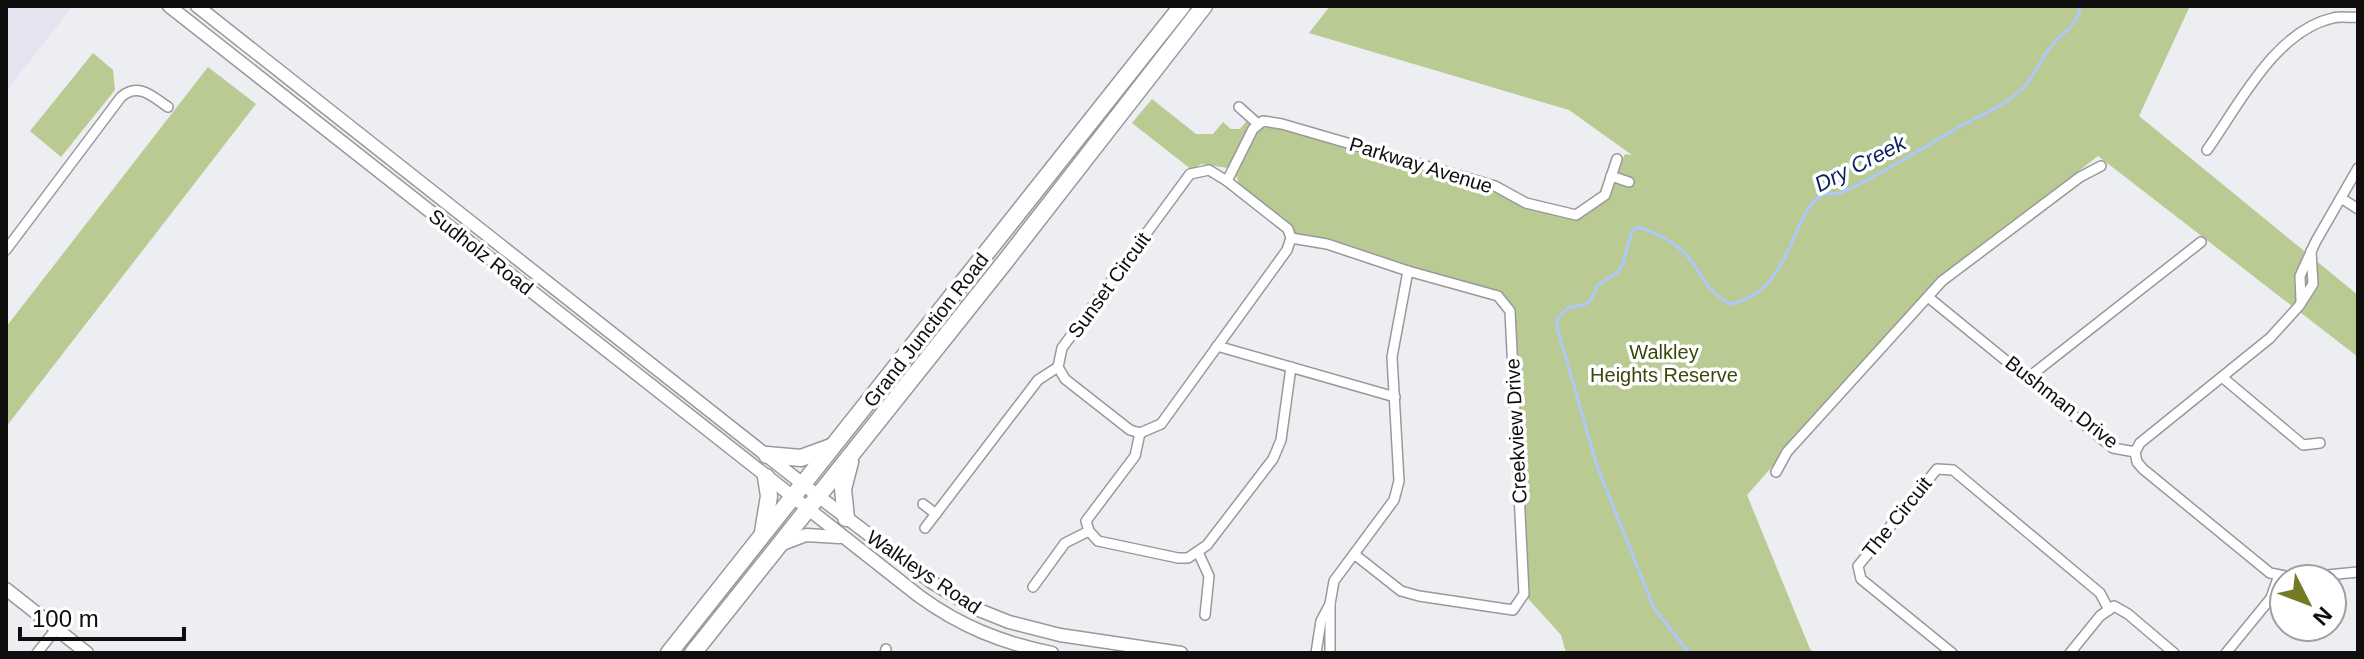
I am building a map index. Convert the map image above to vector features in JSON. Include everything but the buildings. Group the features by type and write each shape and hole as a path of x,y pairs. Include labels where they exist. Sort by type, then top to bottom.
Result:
{"highway":[{"name":"Grand Junction Road","path":"669,653 1182,6"},
{"name":"Grand Junction Road","path":"693,653 1204,6"},
{"path":"767,455 801,458 836,444"},
{"path":"846,518 843,489 852,453"},
{"path":"762,538 769,496 766,477"}],"main road":[{"name":"Sudholz Road","path":"169,6 766,477 798,491"},
{"name":"Sudholz Road","path":"197,6 767,455 798,491"},
{"name":"Walkleys Road","path":"798,491 842,537 919,596 960,622 1001,640 1052,653"},
{"name":"Walkleys Road","path":"812,503 846,518 930,581 990,615 1060,635 1181,653"},
{"path":"777,546 806,535 842,537"},
{"path":"6,589 87,653"}],"street":[{"path":"2207,150 2276,51 2303,31 2333,18 2358,17"},
{"path":"6,250 121,97 129,90 136,89 147,92 168,107"},
{"path":"1227,181 1258,124 1239,107"},
{"name":"Parkway Avenue","path":"1258,124 1263,121 1282,124 1495,186 1526,203 1576,215 1605,195 1617,159"},
{"path":"1776,472 1787,452 1942,281 2080,177 2101,166"},
{"path":"2135,452 2140,443 2270,338 2301,300 2299,283 2311,251 2358,168"},
{"name":"Sunset Circuit","path":"1058,367 1062,348 1190,174 1209,170 1227,181 1288,229 1291,238"},
{"path":"1611,176 1629,182"},
{"path":"2341,198 2358,209"},
{"path":"925,528 1038,380 1058,367 1065,379 1130,430 1140,433 1161,424 1287,250 1291,238"},
{"name":"Creekview Drive","path":"1291,238 1327,244 1498,296 1510,311 1524,594 1513,610 1419,596 1401,591 1354,554"},
{"path":"2029,377 2201,242"},
{"path":"1330,653 1330,604 1334,581 1394,500 1399,481 1392,357 1408,271"},
{"name":"Bushman Drive","path":"1928,297 2113,448 2135,452 2137,462 2143,469 2268,572"},
{"path":"1217,346 1395,397"},
{"path":"1140,433 1135,456 1086,521 1089,531 1098,541 1188,558 1207,545 1279,449 1291,367"},
{"path":"2222,377 2303,445 2320,443"},
{"name":"The Circuit","path":"1952,653 1861,579 1858,566 1937,469 1953,470 2100,593 2109,610"},
{"path":"923,504 936,514"},
{"path":"1033,587 1065,543 1089,531"},
{"path":"1198,552 1209,576 1205,615"},
{"path":"2226,653 2268,602"},
{"path":"1316,653 1321,621 1330,604"},
{"path":"2070,653 2100,616 2114,606 2174,653"},
{"path":"37,653 56,629"}],"shaded area":[{"path":"6,6 73,6 6,91"}],"green space":[{"name":"Walkley Heights Reserve","path":"1330,6 2190,6 2139,116 2358,295 2358,357 2098,156 1938,280 1747,495 1814,653 1566,653 1561,635 1524,594 1510,311 1498,296 1291,238 1239,184 1235,173 1257,132 1275,127 1495,186 1526,203 1576,215 1605,195 1625,154 1632,155 1569,110 1309,33"},
{"path":"93,53 113,70 115,90 61,157 30,131"},
{"path":"208,67 256,104 6,427 6,327"},
{"path":"1152,99 1196,134 1213,134 1223,122 1231,129 1240,129 1250,122 1228,168 1201,164 1192,170 1132,123"}],"waterway":[{"name":"Dry Creek","path":"1689,653 1654,608 1597,466 1557,327 1558,317 1568,308 1586,304 1597,286 1618,272 1632,231 1637,227 1674,244 1710,288 1729,304 1750,297 1767,284 1779,268 1814,201 1825,194 1843,192 1871,178 2015,95 2027,84 2049,49 2073,24 2081,6"}]}
